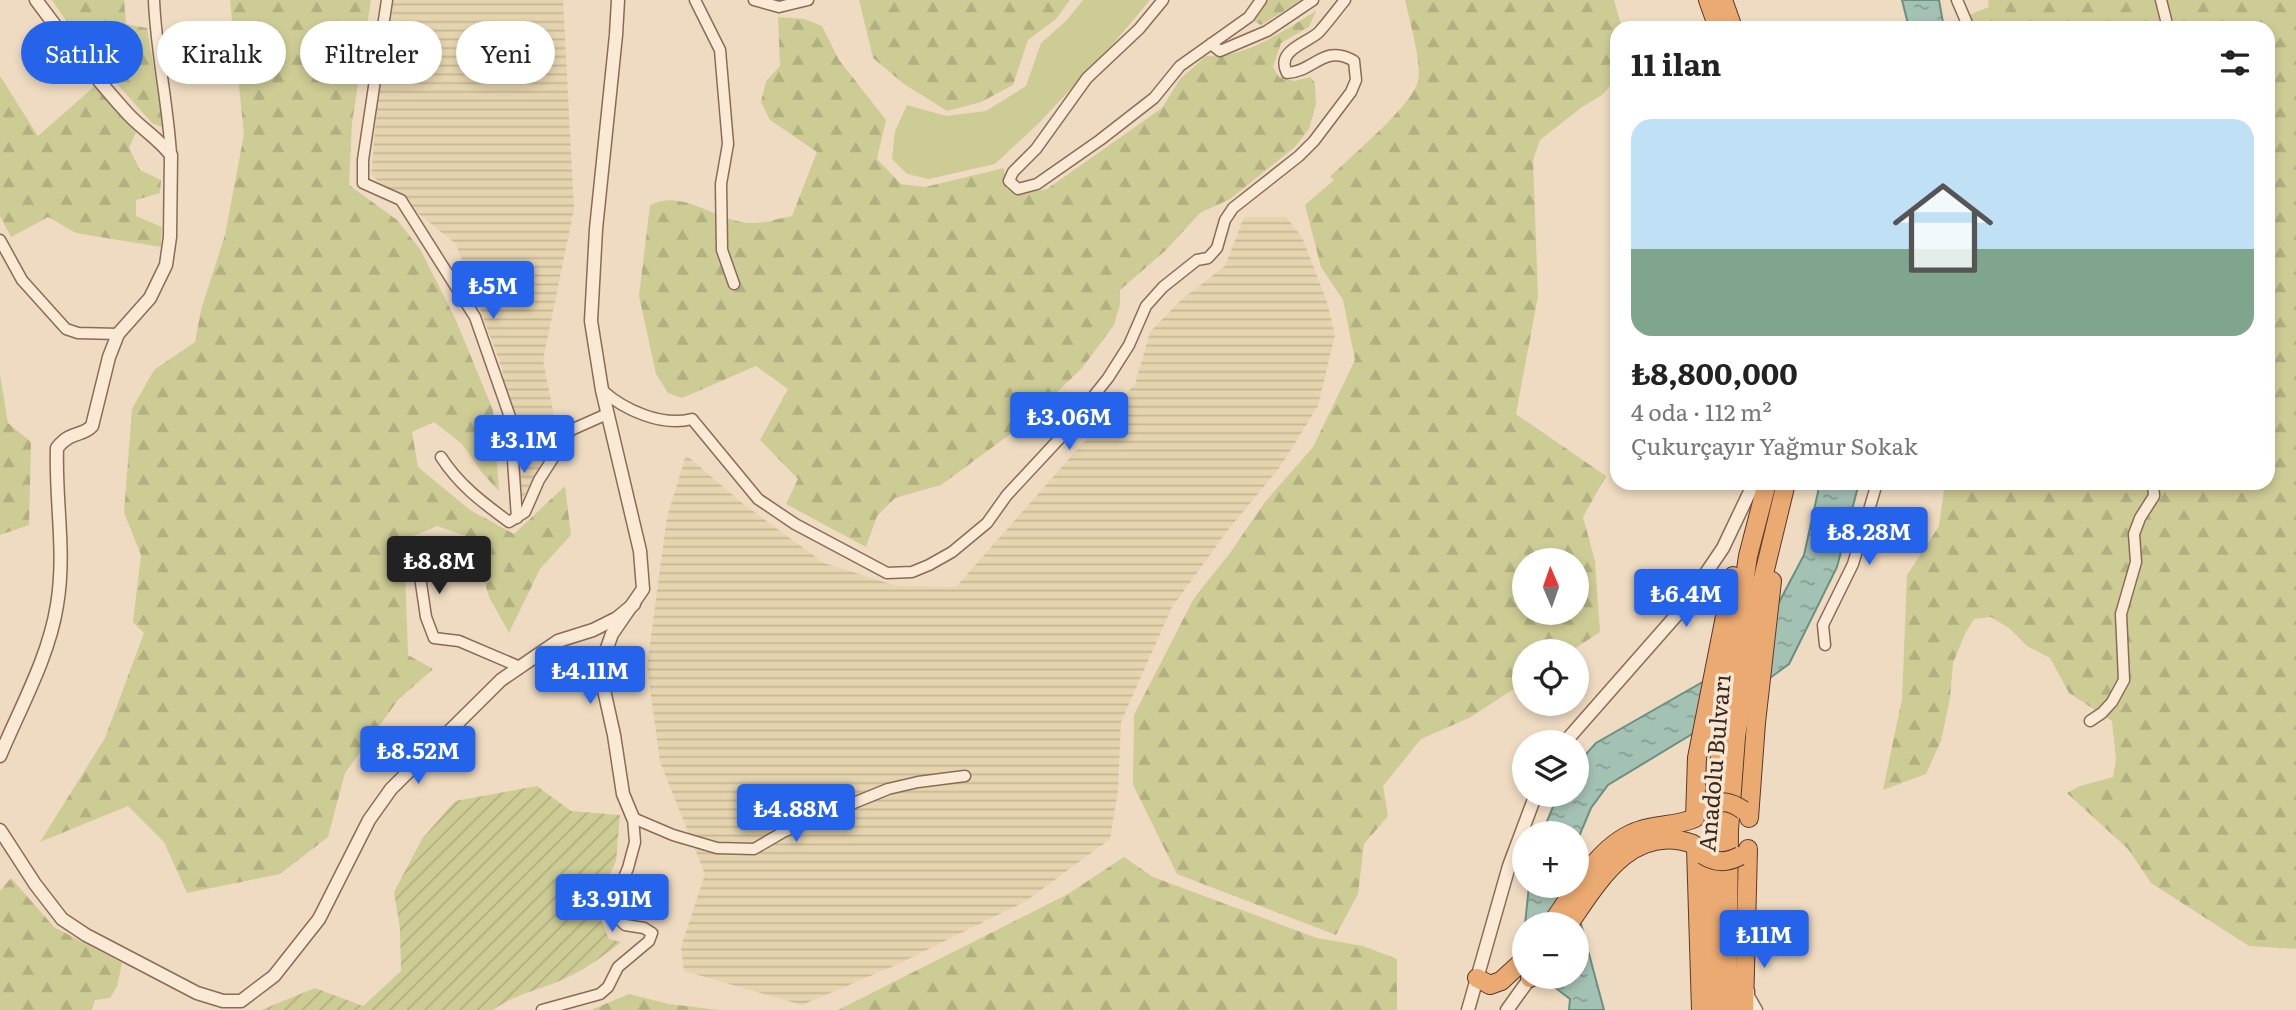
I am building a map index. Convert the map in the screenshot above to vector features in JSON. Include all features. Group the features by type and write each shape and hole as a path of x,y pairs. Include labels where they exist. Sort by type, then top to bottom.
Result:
{"highway":[{"path":"1708,0 1716,21"},
{"path":"1723,0 1730,21"},
{"path":"1701,1010 1697,849 1691,830 1700,812 1698,758 1738,554 1762,490"},
{"name":"Anadolu Bulvarı","path":"1714,1010 1714,827 1728,740 1737,624 1748,556 1763,490"},
{"name":"Anadolu Bulvarı","path":"1727,1010 1730,816 1728,740 1762,604 1786,490"},
{"path":"1746,814 1756,723 1762,604"},
{"path":"1560,912 1601,856 1638,830 1683,824 1700,812 1724,802 1734,804 1746,814 1752,828 1752,839 1744,852 1731,861 1720,862 1697,849 1669,840 1639,846 1610,868 1578,912"},
{"path":"1744,852 1747,936 1744,1010"},
{"path":"1477,978 1490,985 1512,978"}],"street":[{"path":"36,0 69,46 130,116 172,155"},
{"path":"0,756 44,653 57,605 60,562 57,448 66,437 89,430 92,426 109,357 118,334 150,298 166,265 170,237 172,155 156,33 155,0"},
{"path":"387,0 363,160 363,183 401,200 475,317 510,417 517,518"},
{"path":"542,1010 600,993 608,987 618,967 649,941 652,933 643,928 625,925 616,916 613,904 635,842 604,691 603,659 612,635 643,589 640,551 607,414 591,321 596,229 618,0"},
{"path":"695,0 720,50 728,144 721,184 722,250 734,284"},
{"path":"754,0 779,7 803,1"},
{"path":"1163,0 1139,29 1087,78 1036,149 1013,172 1009,181 1013,186 1018,189 1037,184 1100,140 1154,98 1180,66 1249,17 1261,0"},
{"path":"1211,44 1220,51 1267,31 1313,0"},
{"path":"602,390 635,411 664,421 692,419 758,499 840,549 887,573 912,572 929,565 952,552 987,523 1007,495 1060,438 1108,378 1129,345 1146,306 1163,287 1197,260 1208,258 1217,248 1225,220 1233,208 1299,156 1333,117 1356,80 1354,61 1348,57 1325,56 1294,72 1287,73 1284,67 1285,58 1296,45 1316,35 1345,0"},
{"path":"1957,0 1966,21"},
{"path":"2161,0 2166,21"},
{"path":"0,240 22,280 66,329 78,333 118,334"},
{"path":"441,457 452,474 471,494 509,522 525,512 539,480 571,430 607,414"},
{"path":"1576,730 1681,610 1724,548 1751,490"},
{"path":"1825,645 1823,625 1853,564 1875,490"},
{"path":"2090,721 2112,702 2124,680 2121,614 2136,562 2134,534 2140,518 2154,496 2154,490"},
{"path":"418,563 426,617 433,638 459,641 520,667"},
{"path":"0,830 35,884 62,919 86,935 197,993 238,1005 274,976 319,919 369,820 391,789 501,680 558,641 593,630 617,618 634,604"},
{"path":"632,818 673,835 717,848 754,849 785,831 888,789 965,776"},
{"path":"1468,1010 1509,866 1531,807"},
{"path":"1747,936 1749,996 1757,1010"},
{"path":"1507,1010 1518,989"}],"shaded area":[{"path":"387,0 563,0 574,209 543,360 558,435 521,501 502,368 456,244 371,175 379,84 442,84 442,21 385,21"},
{"path":"1244,217 1286,217 1302,237 1327,302 1335,335 1318,406 1280,467 1228,530 1172,607 1121,722 1118,791 1110,839 1026,901 896,965 802,1005 684,971 681,947 705,874 660,762 647,666 667,517 686,455 742,503 824,563 897,586 956,587 1135,384 1150,332 1181,300 1225,266"}],"green space":[{"path":"52,0 124,0 126,21 66,21"},
{"path":"230,0 371,0 368,21 300,21 300,84 358,84 352,123 349,185 397,220 420,249 455,318 493,410 499,491 462,444 434,422 412,432 418,467 470,510 514,534 565,486 571,535 540,569 509,633 489,597 472,538 437,526 404,540 408,655 433,669 398,700 345,773 328,837 280,874 187,893 164,842 128,806 40,842 105,738 144,633 133,622 141,555 124,513 132,409 154,370 195,342 201,310 225,235 244,134 239,84 286,84 286,21 232,21"},
{"path":"859,0 1070,0 1056,19 1028,40 1013,85 981,102 947,111 904,84 873,58"},
{"path":"1083,0 1150,0 1038,124 995,164 929,179 907,174 892,159 895,131 907,105 946,116 986,111 1026,86 1041,43 1066,21"},
{"path":"1267,0 1302,0 1261,25 1252,20"},
{"path":"1405,0 1614,0 1620,21 1610,21 1610,86 1602,95 1540,140 1533,160 1538,296 1516,414 1606,476 1583,517 1595,561 1600,632 1589,639 1512,639 1512,690 1471,717 1421,739 1383,786 1388,816 1364,844 1358,894 1336,935 1177,874 1133,785 1134,715 1194,598 1230,553 1265,502 1313,447 1355,360 1343,300 1321,267 1305,205 1334,180 1330,177 1405,103 1418,81 1418,64"},
{"path":"1988,0 2296,0 2296,949 2249,946 2151,883 2128,849 2067,793 2080,786 2113,777 2116,759 2112,721 2069,693 2050,658 2027,646 2009,628 1991,617 1974,619 1965,634 1953,663 1950,698 1941,741 1926,774 1883,790 1902,699 1907,575 1939,526 1944,490 2275,490 2275,21 1962,21 1962,18 1989,7"},
{"path":"1316,11 1309,27 1281,43 1273,67 1279,77 1294,81 1310,77 1315,83 1316,104 1309,129 1295,147 1230,199 1200,213 1166,250 1120,290 1120,304 1114,325 1082,368 1024,424 941,485 895,498 877,516 866,547 786,504 798,479 760,440 788,389 756,366 682,398 668,393 656,374 639,296 650,205 676,200 742,222 760,223 792,216 817,152 770,120 761,102 766,81 780,66 778,17 804,19 822,26 839,60 886,120 877,159 901,184 925,187 1004,168 1006,188 1017,194 1047,189 1162,108 1180,79 1206,56 1221,56 1250,48"},
{"path":"143,27 147,28 164,128 152,123 117,84 143,84"},
{"path":"0,76 38,136 96,85 136,132 129,148 140,170 161,180 160,193 136,200 136,216 162,227 161,247 76,233 48,217 11,237 0,216"},
{"path":"0,374 8,423 31,442 29,525 0,535"},
{"path":"537,786 571,811 620,815 616,861 601,894 598,913 609,939 621,942 575,974 516,997 493,1010 261,1010 315,988 363,1006 401,971 400,929 394,892 422,839 455,801"},
{"path":"1124,857 1153,877 1317,938 1363,946 1397,959 1397,1010 838,1010 1068,894"},
{"path":"11,878 54,927 122,963 117,987 110,998 95,1000 92,1010 0,1010 0,891"},
{"path":"629,994 669,1004 719,1010 591,1010"}],"water":[{"path":"1902,0 1939,0 1943,21 1907,21"},
{"path":"1818,490 1857,490 1837,567 1789,664 1702,728 1608,785 1591,808 1586,821 1547,821 1553,807 1589,807 1589,751 1596,743 1706,680 1766,627 1804,555"},
{"path":"1528,898 1578,898 1580,912 1526,912"},
{"path":"1589,954 1604,1010 1569,1010 1570,999 1557,989 1589,989"}]}
